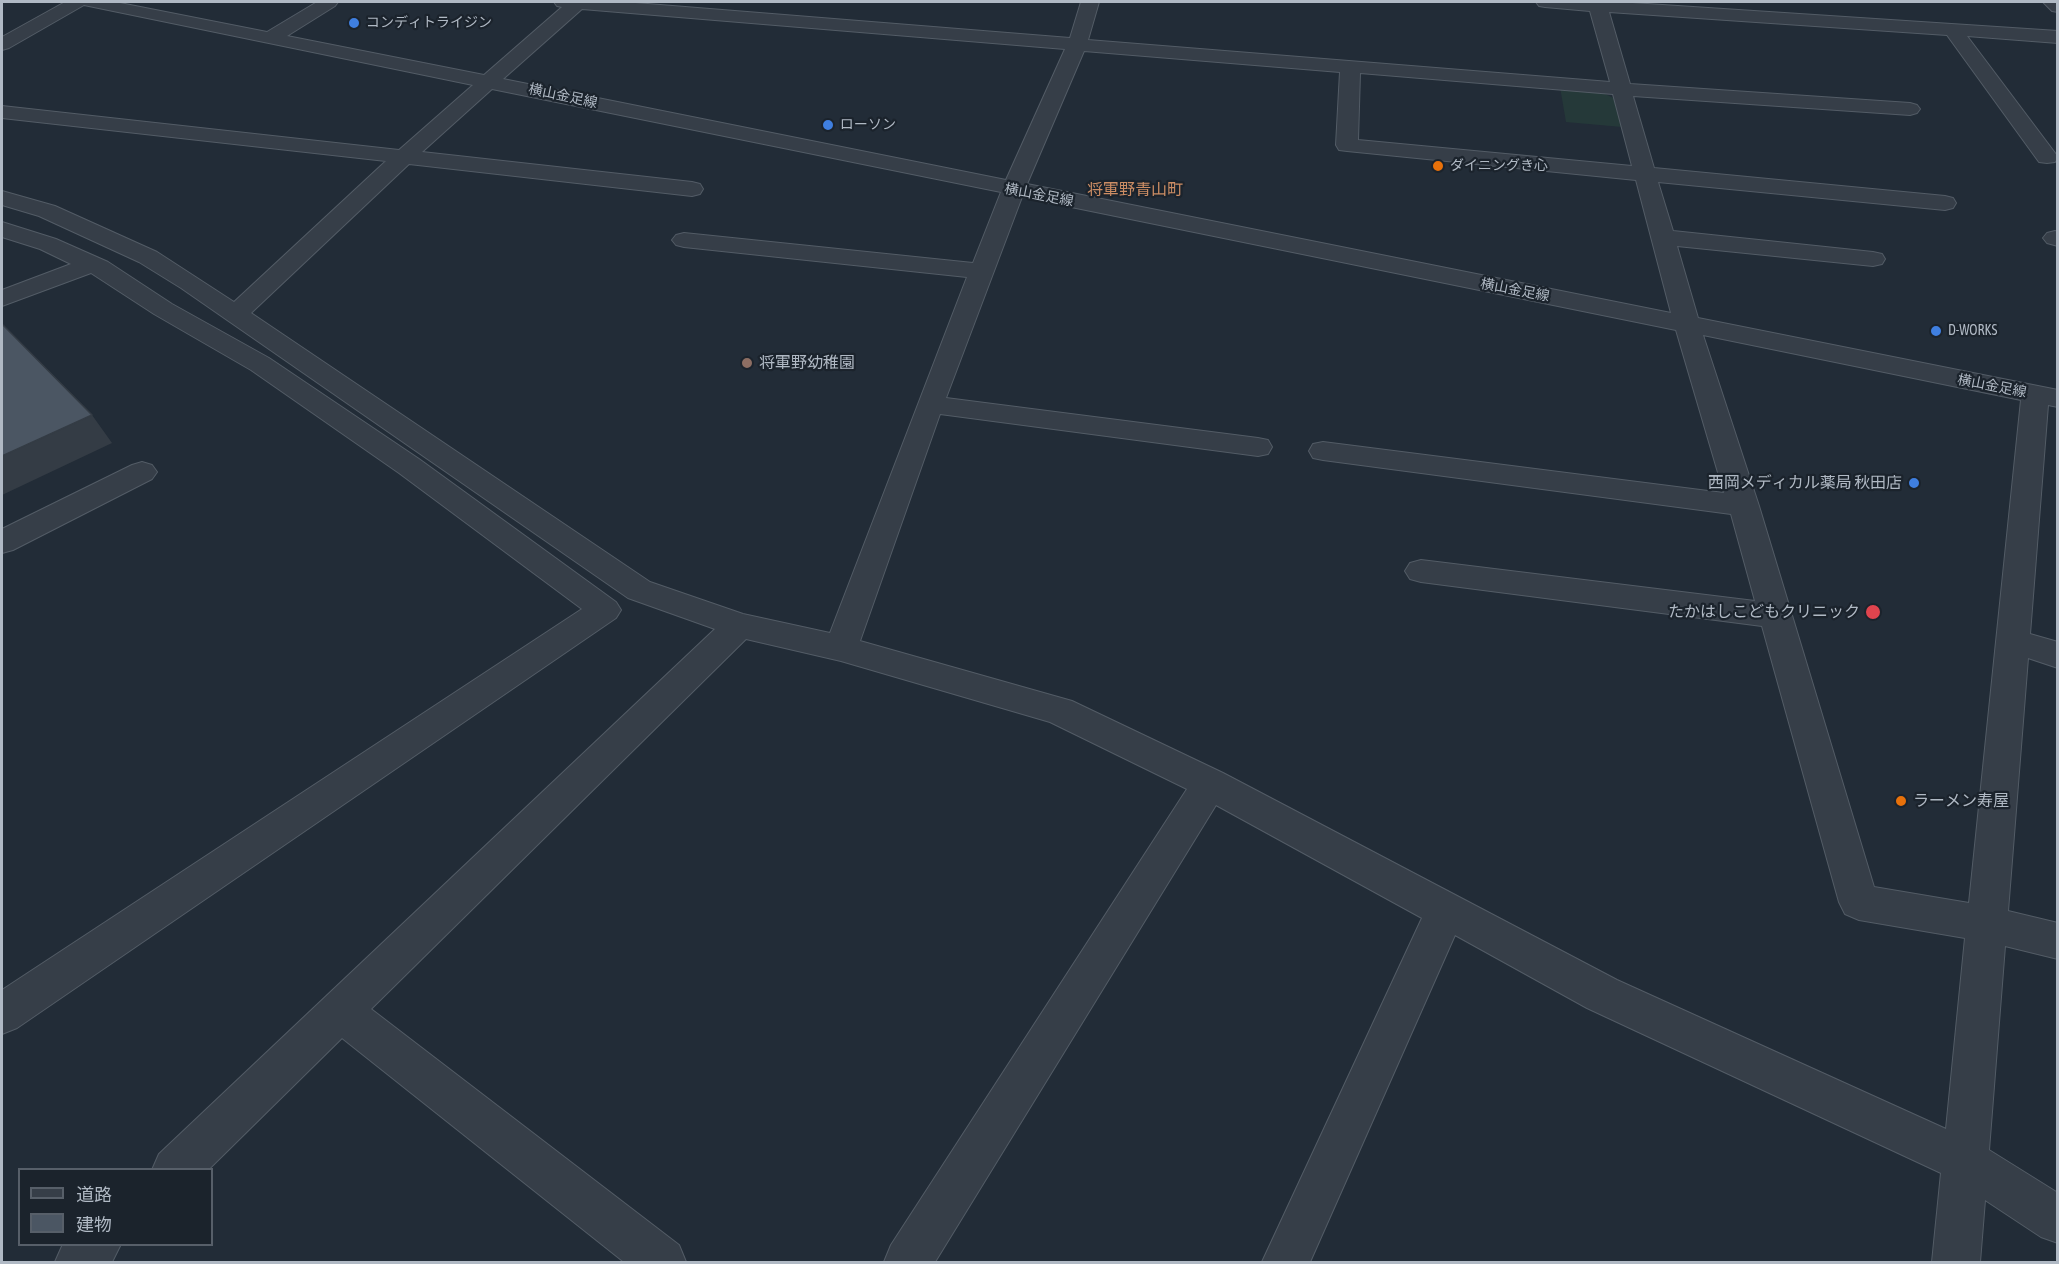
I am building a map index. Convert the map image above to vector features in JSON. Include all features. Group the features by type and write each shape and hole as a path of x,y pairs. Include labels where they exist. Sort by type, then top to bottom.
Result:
{"street":[{"path":"2,44 77,2"},
{"name":"横山金足線","path":"92,2 489,81 1012,190 2046,397"},
{"path":"272,37 329,2"},
{"path":"236,314 406,155 522,54 573,2 1078,42 1620,89 1910,109"},
{"path":"841,648 930,404 1012,190 1078,42 1090,2"},
{"path":"1545,2 1629,4 1802,20 2058,37"},
{"path":"1792,2 1802,20"},
{"path":"2052,2 2058,7"},
{"path":"1598,5 1687,324 1744,506 1859,902 1986,924 2058,941"},
{"path":"1953,30 2047,157"},
{"path":"1350,66 1347,145 1945,202"},
{"path":"2,112 406,155 692,189"},
{"path":"2,198 47,211 148,257 236,314 639,590 740,625 841,648 1060,711 1210,784 1602,994 1965,1161 2058,1220"},
{"path":"2,229 48,244 92,264 164,309 260,364 409,466 605,610 2,1014"},
{"path":"1662,237 1873,259"},
{"path":"684,240 982,271"},
{"path":"2,299 92,264"},
{"path":"1956,1263 2013,641 2046,397"},
{"path":"930,404 1258,447"},
{"path":"1323,451 1744,506"},
{"path":"2,542 142,472"},
{"path":"1421,571 1776,616"},
{"path":"177,1168 740,625"},
{"path":"2013,641 2058,655"},
{"path":"908,1263 1210,784"},
{"path":"1286,1263 1446,910"},
{"path":"340,1010 662,1263"},
{"path":"79,1263 96,1246"}],"green space":[{"path":"1560,87 1598,91 1616,99 1622,127 1566,122"}],"building":[{"path":"2,324 92,415 2,456"}],"place":[{"name":"コンディトライジン","path":"354,23"},
{"name":"ローソン","path":"828,125"},
{"name":"ダイニングき心","path":"1438,166"},
{"name":"D-WORKS","path":"1936,331"},
{"name":"将軍野幼稚園","path":"747,363"},
{"name":"西岡メディカル薬局 秋田店","path":"1914,483"},
{"name":"たかはしこどもクリニック","path":"1873,612"},
{"name":"ラーメン寿屋","path":"1901,801"}],"district":[{"name":"将軍野青山町","path":"1135,190"}]}
